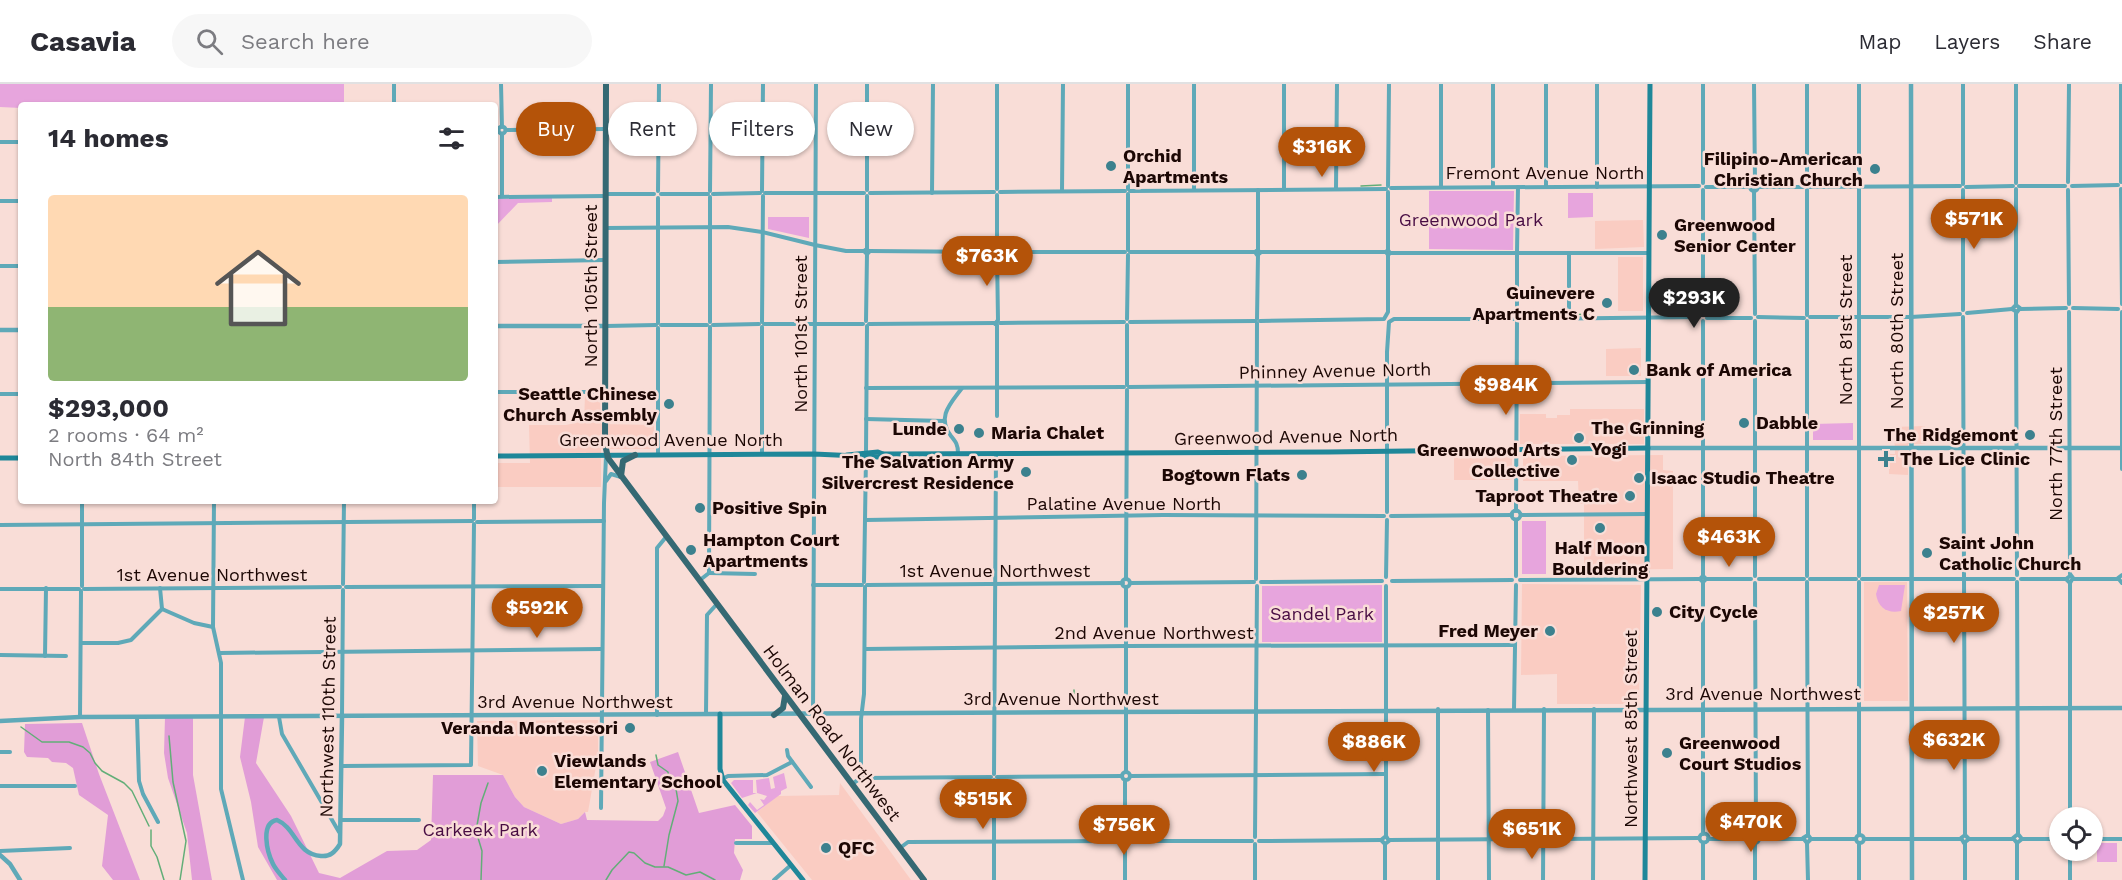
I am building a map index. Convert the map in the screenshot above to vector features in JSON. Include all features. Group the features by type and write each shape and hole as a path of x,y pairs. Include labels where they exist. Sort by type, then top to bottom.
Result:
{"main road":[{"name":"North 105th Street","path":"606,84 605,392 607,455"},
{"name":"Northwest 85th Street","path":"1645,880 1650,84"},
{"name":"Greenwood Avenue North","path":"498,456 847,454 851,457 866,455 879,457 883,454 1257,453 1648,448"},
{"name":"Holman Road Northwest","path":"607,455 716,605 924,880"},
{"path":"621,477 623,461 634,455"},
{"path":"0,458 18,458"},
{"path":"774,715 783,708 785,695"},
{"path":"720,714 722,779 803,880"}],"street":[{"path":"394,84 394,102"},
{"path":"501,84 502,196"},
{"path":"658,455 659,84"},
{"path":"709,573 711,84"},
{"path":"762,454 763,84"},
{"name":"North 101st Street","path":"813,714 816,84"},
{"path":"861,778 865,649 867,84"},
{"path":"932,193 933,84"},
{"path":"997,84 997,416"},
{"path":"1062,191 1064,84"},
{"path":"1125,880 1128,84"},
{"path":"1194,84 1194,190"},
{"path":"1284,84 1284,189"},
{"path":"1336,188 1337,84"},
{"path":"498,326 1380,319 1388,312 1389,84"},
{"path":"1441,84 1441,187"},
{"path":"1493,84 1493,188"},
{"path":"1546,84 1546,187"},
{"path":"1597,84 1597,187"},
{"path":"1703,84 1701,836 1703,880"},
{"path":"1754,84 1755,835 1753,841 1755,880"},
{"path":"1807,84 1808,880"},
{"name":"North 81st Street","path":"1859,84 1859,880"},
{"name":"North 80th Street","path":"1911,84 1912,880"},
{"path":"1963,84 1965,708 1963,837 1967,841 2013,839 2017,843 2017,880"},
{"path":"2016,84 2018,834 2022,839"},
{"name":"North 77th Street","path":"2069,84 2070,807"},
{"path":"2121,84 2122,469"},
{"path":"500,130 606,129"},
{"path":"0,142 18,142"},
{"name":"Fremont Avenue North","path":"498,196 1441,187 2121,185"},
{"path":"1386,516 1512,515 1516,511 1518,187"},
{"path":"1255,880 1258,190"},
{"path":"0,201 18,201"},
{"path":"606,228 728,227 762,232 846,251 1649,253"},
{"path":"1569,253 1569,319"},
{"path":"498,262 606,260"},
{"path":"0,267 18,266"},
{"path":"1125,583 1382,581 1386,577 1387,326 1394,320 1859,318 1911,317 2016,309 2121,308"},
{"path":"0,330 18,330"},
{"name":"Phinney Avenue North","path":"867,388 1649,382"},
{"path":"958,454 958,444 947,431 944,421 947,408 962,388"},
{"path":"498,392 605,392"},
{"path":"0,394 18,394"},
{"path":"866,419 944,421"},
{"name":"Greenwood Avenue North","path":"1648,448 2122,448"},
{"path":"994,880 996,454"},
{"name":"North 105th Street","path":"601,808 604,488 607,455"},
{"path":"604,488 612,474 621,477"},
{"path":"80,717 82,504"},
{"path":"214,504 213,627 220,653 220,789 243,880"},
{"name":"Northwest 110th Street","path":"285,880 272,862 268,850 266,831 272,821 277,820 285,825 302,849 313,855 330,855 340,844 344,504"},
{"path":"342,766 471,765 474,504"},
{"path":"1516,511 1521,515 1647,514"},
{"path":"1512,515 1516,520 1516,576 1520,580 2120,577 2122,583"},
{"path":"1516,520 1521,515"},
{"name":"Palatine Avenue North","path":"866,519 1386,516"},
{"path":"0,525 604,520"},
{"path":"657,715 657,548 666,537"},
{"path":"699,581 709,573 755,574"},
{"path":"1386,577 1392,581 1512,580 1516,576"},
{"path":"1512,580 1516,585"},
{"path":"1514,709 1516,585 1520,580"},
{"path":"1382,581 1386,586 1387,838 1385,880"},
{"path":"1386,586 1392,581"},
{"name":"1st Avenue Northwest","path":"813,585 1125,583"},
{"name":"1st Avenue Northwest","path":"0,589 603,586"},
{"path":"45,656 46,588"},
{"path":"160,588 162,609"},
{"path":"706,714 707,615 708,611 716,605"},
{"path":"162,609 194,623 213,627"},
{"path":"81,643 118,643 131,640 162,609"},
{"name":"2nd Avenue Northwest","path":"865,649 1515,645"},
{"path":"220,653 422,653 602,649"},
{"path":"0,655 66,656"},
{"name":"3rd Avenue Northwest","path":"0,721 80,717 774,715 1755,707 2122,708"},
{"path":"1438,709 1438,880"},
{"path":"1488,709 1489,880"},
{"path":"1543,880 1544,709"},
{"path":"1593,880 1594,709"},
{"path":"137,717 139,781 143,794 159,822"},
{"path":"279,717 282,734 341,834"},
{"path":"787,750 788,756 811,787"},
{"path":"0,752 10,752"},
{"path":"722,779 728,776 770,774 792,762"},
{"path":"852,784 861,778 1385,774"},
{"path":"0,786 75,786"},
{"path":"341,820 419,820"},
{"path":"2013,839 2018,834"},
{"path":"900,848 908,842 994,841 1255,841 1381,840 1387,838 1489,840 1707,835 1708,839"},
{"path":"1755,835 1760,839"},
{"path":"1703,843 1708,839 1753,841 1760,839 1858,839 1863,836 1864,839 1963,837"},
{"path":"2017,843 2022,839 2049,839"},
{"path":"2103,839 2122,840"},
{"path":"1381,840 1385,844"},
{"path":"1965,880 1967,841"},
{"path":"736,843 773,843"},
{"path":"0,853 70,848"},
{"path":"0,853 20,880"},
{"path":"2070,861 2070,880"},
{"path":"774,880 791,865"}],"shaded area":[{"path":"1643,220 1644,247 1595,249 1595,221"},
{"path":"1618,257 1643,257 1643,311 1618,311"},
{"path":"1641,348 1641,376 1606,376 1606,349"},
{"path":"585,396 600,397 601,424 654,425 654,449 601,449 601,487 498,487 498,463 530,463 529,425 566,425 584,421"},
{"path":"1570,409 1644,409 1644,444 1520,444 1520,414 1546,414 1546,418 1557,418 1557,415 1570,415"},
{"path":"1925,426 1925,444 1908,444 1908,475 1889,474 1889,454 1895,454 1894,427"},
{"path":"1512,455 1512,480 1454,480 1454,456"},
{"path":"1663,455 1663,470 1673,471 1673,569 1584,570 1584,504 1579,504 1578,481 1523,481 1523,456"},
{"path":"1864,582 1907,582 1908,701 1864,701"},
{"path":"1522,584 1641,585 1639,702 1637,704 1557,704 1557,674 1521,675"},
{"name":"Viewlands Elementary School","path":"598,720 598,755 588,812 578,819 561,824 524,807 515,797 503,775 478,766 477,721"},
{"path":"840,783 911,880 812,880 757,812 777,796 839,795"}],"green space":[{"path":"0,84 344,84 344,102 18,102 18,108 0,107"},
{"name":"Greenwood Park","path":"1429,191 1514,191 1513,250 1429,249"},
{"path":"1568,193 1593,193 1593,217 1568,218"},
{"path":"552,198 552,202 518,203 498,224 498,199"},
{"path":"768,217 809,217 809,238 768,229"},
{"path":"1853,423 1853,440 1813,440 1813,424"},
{"path":"1522,521 1546,521 1546,574 1522,574"},
{"name":"Sandel Park","path":"1382,585 1382,642 1262,642 1262,586"},
{"path":"1879,585 1905,585 1901,611 1888,611 1881,606 1876,594"},
{"path":"165,717 193,717 193,775 212,880 192,880 187,833 168,778 164,753"},
{"name":"Carkeek Park","path":"245,717 264,717 256,763 291,816 319,873 340,878 387,851 417,850 431,840 433,775 503,775 515,797 524,807 561,824 578,819 585,812 587,820 658,821 666,808 650,762 678,752 699,813 735,805 752,826 752,839 735,839 734,853 743,870 740,880 277,880 258,847 251,802 240,757"},
{"path":"82,723 140,880 113,880 102,866 108,815 79,795 73,768 66,763 52,762 48,758 27,757 24,752 25,724"},
{"path":"784,773 787,788 755,813 748,805 750,802 757,810 764,805 760,799 764,800 767,796 757,793 756,780 769,778 771,789 775,788 773,777"},
{"path":"734,780 753,780 753,793 757,793 742,798 731,783"},
{"path":"2103,843 2117,843 2117,862 2097,862 2103,861"}],"waterway":[{"path":"1361,186 1381,185"},
{"path":"1574,314 1591,315"},
{"path":"1074,690 1075,705"},
{"path":"21,727 42,742 69,742 83,747 102,771 124,783 132,791 149,826"},
{"path":"169,736 173,782 186,841 180,880"},
{"path":"656,755 658,765 668,772 669,784 676,789 678,801 664,866"},
{"path":"481,880 482,851 476,831 481,803 488,783"},
{"path":"151,830 151,846 164,880"},
{"path":"606,880 629,852 655,867 668,867 686,875 700,872 715,880"}],"place":[{"name":"Orchid Apartments","path":"1111,166"},
{"name":"Filipino-American Christian Church","path":"1875,169"},
{"name":"Greenwood Senior Center","path":"1662,235"},
{"name":"Guinevere Apartments C","path":"1607,303"},
{"name":"Bank of America","path":"1634,370"},
{"name":"Seattle Chinese Church Assembly","path":"669,404"},
{"name":"Dabble","path":"1744,423"},
{"name":"Lunde","path":"959,429"},
{"name":"Maria Chalet","path":"979,433"},
{"name":"The Ridgemont","path":"2030,435"},
{"name":"The Grinning Yogi","path":"1579,438"},
{"name":"The Lice Clinic","path":"1886,459"},
{"name":"Greenwood Arts Collective","path":"1572,460"},
{"name":"The Salvation Army Silvercrest Residence","path":"1026,472"},
{"name":"Bogtown Flats","path":"1302,475"},
{"name":"Isaac Studio Theatre","path":"1639,478"},
{"name":"Taproot Theatre","path":"1630,496"},
{"name":"Positive Spin","path":"700,508"},
{"name":"Half Moon Bouldering","path":"1600,528"},
{"name":"Hampton Court Apartments","path":"691,550"},
{"name":"Saint John Catholic Church","path":"1927,553"},
{"name":"City Cycle","path":"1657,612"},
{"name":"Fred Meyer","path":"1550,631"},
{"name":"Veranda Montessori","path":"630,728"},
{"name":"Greenwood Court Studios","path":"1667,753"},
{"name":"Viewlands Elementary School","path":"542,771"},
{"name":"QFC","path":"826,848"}]}
